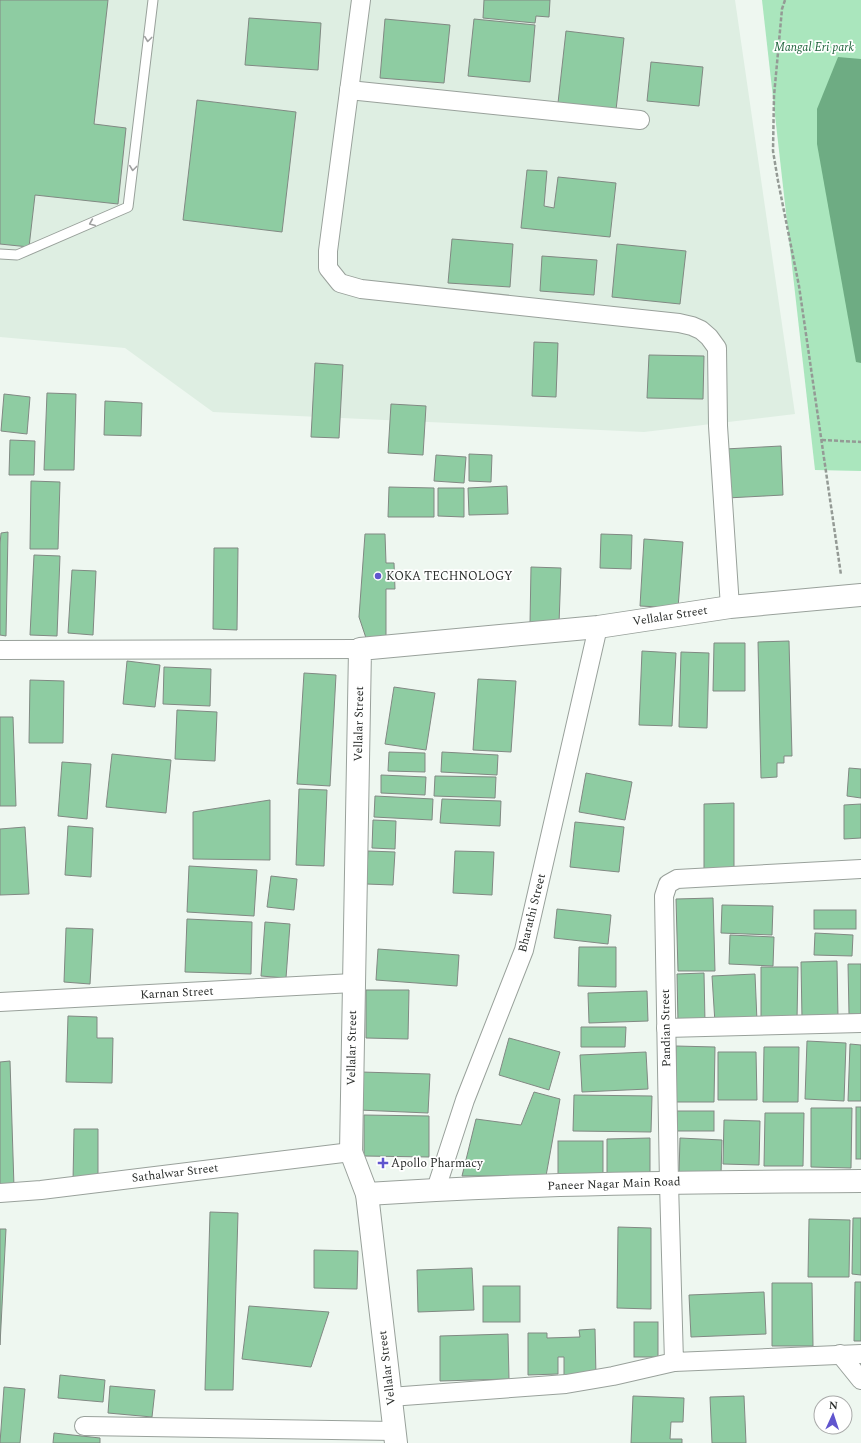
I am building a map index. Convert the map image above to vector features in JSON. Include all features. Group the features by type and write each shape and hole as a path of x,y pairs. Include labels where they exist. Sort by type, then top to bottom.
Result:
{"street":[{"path":"360,0 328,251 328,268 340,283 361,289 678,323 692,326 701,330 709,337 717,348 718,426 730,607"},
{"path":"349,90 640,120"},
{"name":"Vellalar Street","path":"0,650 360,649 598,627 730,607 853,595"},
{"name":"Bharathi Street","path":"436,1189 465,1100 524,950 598,627"},
{"name":"Vellalar Street","path":"360,649 351,1152 367,1194 395,1437"},
{"name":"Pandian Street","path":"674,1362 664,896 668,884 677,879 861,869"},
{"name":"Karnan Street","path":"0,1002 353,983"},
{"path":"666,1028 861,1023"},
{"name":"Sathalwar Street","path":"0,1193 41,1190 351,1152"},
{"name":"Paneer Nagar Main Road","path":"367,1194 436,1189 669,1183 861,1181"},
{"path":"840,1354 861,1380"},
{"path":"390,1396 566,1384 613,1376 674,1362 861,1354"},
{"path":"84,1426 395,1437"}],"lane":[{"path":"0,254 17,255 128,207 153,0"}],"path":[{"path":"785,0 782,9 774,96 773,151 799,286 822,440 853,595"},
{"path":"822,440 861,442"}],"shaded area":[{"path":"0,0 735,0 795,414 644,432 213,412 125,348 0,337"},
{"path":"838,57 861,59 861,363 856,362 817,144 817,109"}],"green space":[{"name":"Mangal Eri park","path":"762,0 861,0 861,471 815,470"}],"building":[{"path":"0,0 108,0 94,124 126,128 118,204 35,195 29,247 0,244"},
{"path":"484,0 550,0 549,17 536,16 535,23 483,18"},
{"path":"249,18 321,23 318,70 245,65"},
{"path":"385,19 450,25 444,83 380,78"},
{"path":"474,19 535,25 530,82 468,76"},
{"path":"566,31 624,38 616,110 558,103"},
{"path":"651,62 703,67 699,106 647,101"},
{"path":"197,100 296,112 282,232 183,220"},
{"path":"527,170 547,171 544,206 554,208 558,177 616,183 610,237 521,228"},
{"path":"452,239 513,244 510,287 448,283"},
{"path":"617,244 686,251 680,304 612,297"},
{"path":"542,256 597,260 594,295 540,291"},
{"path":"534,342 558,343 556,397 532,396"},
{"path":"649,355 704,356 703,399 647,398"},
{"path":"315,363 343,365 339,438 311,437"},
{"path":"47,393 76,394 74,470 44,470"},
{"path":"4,394 30,397 27,434 1,431"},
{"path":"105,401 142,403 141,436 104,435"},
{"path":"391,404 426,406 423,455 388,453"},
{"path":"10,440 35,441 34,475 9,475"},
{"path":"781,446 783,495 727,498 725,449"},
{"path":"469,454 492,455 491,482 469,481"},
{"path":"436,455 466,457 464,483 434,481"},
{"path":"31,481 60,482 58,549 30,549"},
{"path":"507,486 508,514 469,515 468,488"},
{"path":"389,487 434,488 434,517 388,517"},
{"path":"438,488 464,488 464,517 438,516"},
{"path":"8,532 6,636 0,635 0,544 1,533"},
{"name":"KOKA TECHNOLOGY","path":"365,534 385,534 386,563 394,563 395,589 386,589 386,638 366,638 359,617"},
{"path":"601,534 632,535 631,569 600,568"},
{"path":"644,539 683,542 678,608 640,606"},
{"path":"214,548 238,548 237,630 213,629"},
{"path":"34,555 60,556 57,636 30,635"},
{"path":"531,567 561,568 559,624 530,624"},
{"path":"72,570 96,571 93,635 68,633"},
{"path":"789,641 792,756 784,756 784,763 777,763 777,777 761,778 758,642"},
{"path":"714,643 745,643 745,691 713,691"},
{"path":"642,651 676,653 672,726 639,725"},
{"path":"681,652 709,653 707,728 679,727"},
{"path":"127,661 160,665 155,707 123,704"},
{"path":"164,667 211,669 210,706 163,704"},
{"path":"304,673 336,675 330,786 297,784"},
{"path":"478,679 516,681 511,752 473,750"},
{"path":"30,680 64,681 63,743 29,743"},
{"path":"394,687 435,693 426,750 385,744"},
{"path":"177,710 217,712 215,761 175,759"},
{"path":"0,717 13,717 16,806 0,806"},
{"path":"389,752 425,753 425,772 388,771"},
{"path":"442,752 498,755 497,775 441,772"},
{"path":"112,754 171,760 166,813 106,807"},
{"path":"62,762 91,764 87,819 58,816"},
{"path":"849,768 861,769 861,798 847,796"},
{"path":"586,773 632,782 625,820 579,812"},
{"path":"381,775 426,777 425,795 381,793"},
{"path":"435,776 496,777 495,798 434,796"},
{"path":"299,789 327,790 324,866 296,865"},
{"path":"375,796 433,799 432,820 374,817"},
{"path":"442,799 501,801 500,826 440,823"},
{"path":"270,800 270,860 193,859 193,812"},
{"path":"734,803 734,871 704,872 704,804"},
{"path":"861,804 861,838 844,839 844,805"},
{"path":"373,820 396,821 395,849 372,848"},
{"path":"575,822 624,827 619,872 570,867"},
{"path":"68,826 93,828 91,877 65,875"},
{"path":"25,827 29,894 0,895 0,829"},
{"path":"368,851 395,852 393,885 366,884"},
{"path":"455,851 494,852 492,895 453,893"},
{"path":"189,866 257,870 254,916 187,912"},
{"path":"271,876 297,879 294,910 267,907"},
{"path":"713,898 715,971 678,971 676,899"},
{"path":"722,905 773,906 772,935 721,933"},
{"path":"557,909 611,915 608,944 554,938"},
{"path":"814,910 856,910 856,929 814,929"},
{"path":"187,919 252,922 251,974 185,972"},
{"path":"265,922 290,924 286,978 261,976"},
{"path":"66,928 93,929 90,984 64,982"},
{"path":"815,933 853,935 852,956 814,955"},
{"path":"730,935 774,937 773,966 729,964"},
{"path":"579,947 616,947 616,987 578,986"},
{"path":"378,949 459,955 457,986 376,980"},
{"path":"837,961 838,1018 802,1019 801,962"},
{"path":"848,964 861,964 861,1014 849,1014"},
{"path":"761,967 798,967 797,1020 761,1019"},
{"path":"704,973 705,1022 678,1022 677,974"},
{"path":"755,974 757,1021 715,1023 712,976"},
{"path":"366,990 409,990 408,1039 366,1038"},
{"path":"647,991 648,1021 589,1023 588,993"},
{"path":"68,1016 97,1017 97,1038 113,1038 112,1083 66,1082"},
{"path":"581,1027 626,1027 625,1047 581,1047"},
{"path":"509,1038 560,1052 549,1090 499,1075"},
{"path":"807,1041 846,1043 844,1101 805,1099"},
{"path":"850,1044 861,1045 861,1101 848,1101"},
{"path":"676,1046 715,1047 714,1102 675,1102"},
{"path":"764,1047 799,1047 798,1102 763,1102"},
{"path":"646,1052 648,1089 582,1092 580,1055"},
{"path":"718,1052 756,1052 757,1100 718,1100"},
{"path":"10,1061 14,1187 0,1187 0,1062"},
{"path":"361,1072 430,1074 428,1113 359,1110"},
{"path":"534,1092 560,1099 546,1176 462,1176 476,1119 521,1125"},
{"path":"574,1095 652,1096 651,1132 573,1131"},
{"path":"856,1107 861,1107 861,1159 856,1159"},
{"path":"811,1108 852,1108 851,1168 811,1167"},
{"path":"677,1111 714,1111 714,1131 677,1131"},
{"path":"765,1113 804,1113 803,1166 764,1166"},
{"path":"364,1115 429,1116 429,1157 364,1156"},
{"path":"724,1120 760,1121 759,1165 723,1164"},
{"path":"74,1129 98,1129 98,1181 73,1181"},
{"path":"650,1138 650,1178 607,1178 607,1139"},
{"path":"680,1138 722,1140 721,1175 679,1173"},
{"path":"558,1141 603,1141 603,1180 558,1180"},
{"path":"210,1212 238,1213 233,1390 205,1390"},
{"path":"853,1218 861,1218 861,1275 852,1274"},
{"path":"809,1219 850,1220 849,1277 808,1277"},
{"path":"618,1227 651,1228 651,1309 617,1308"},
{"path":"0,1229 6,1229 0,1345"},
{"path":"314,1250 358,1251 357,1289 314,1288"},
{"path":"472,1268 474,1310 418,1312 417,1270"},
{"path":"855,1282 861,1282 861,1341 854,1341"},
{"path":"772,1283 812,1283 813,1346 772,1346"},
{"path":"483,1286 520,1286 520,1322 483,1322"},
{"path":"764,1292 766,1334 691,1337 689,1295"},
{"path":"249,1306 329,1312 311,1367 242,1359"},
{"path":"634,1322 658,1322 658,1357 634,1357"},
{"path":"595,1329 596,1376 564,1376 564,1357 558,1357 558,1374 528,1375 528,1333 547,1333 547,1338 580,1337 579,1330"},
{"path":"508,1334 509,1379 440,1381 440,1336"},
{"path":"60,1375 105,1380 103,1402 58,1398"},
{"path":"110,1386 155,1390 152,1417 108,1413"},
{"path":"4,1387 25,1389 20,1443 0,1443"},
{"path":"633,1396 684,1398 683,1422 671,1422 670,1439 682,1439 682,1443 631,1443"},
{"path":"744,1396 746,1443 712,1443 710,1397"},
{"path":"54,1433 100,1438 100,1443 53,1443"}],"place":[{"name":"KOKA TECHNOLOGY","path":"378,576"},
{"name":"Apollo Pharmacy","path":"383,1163"}]}
